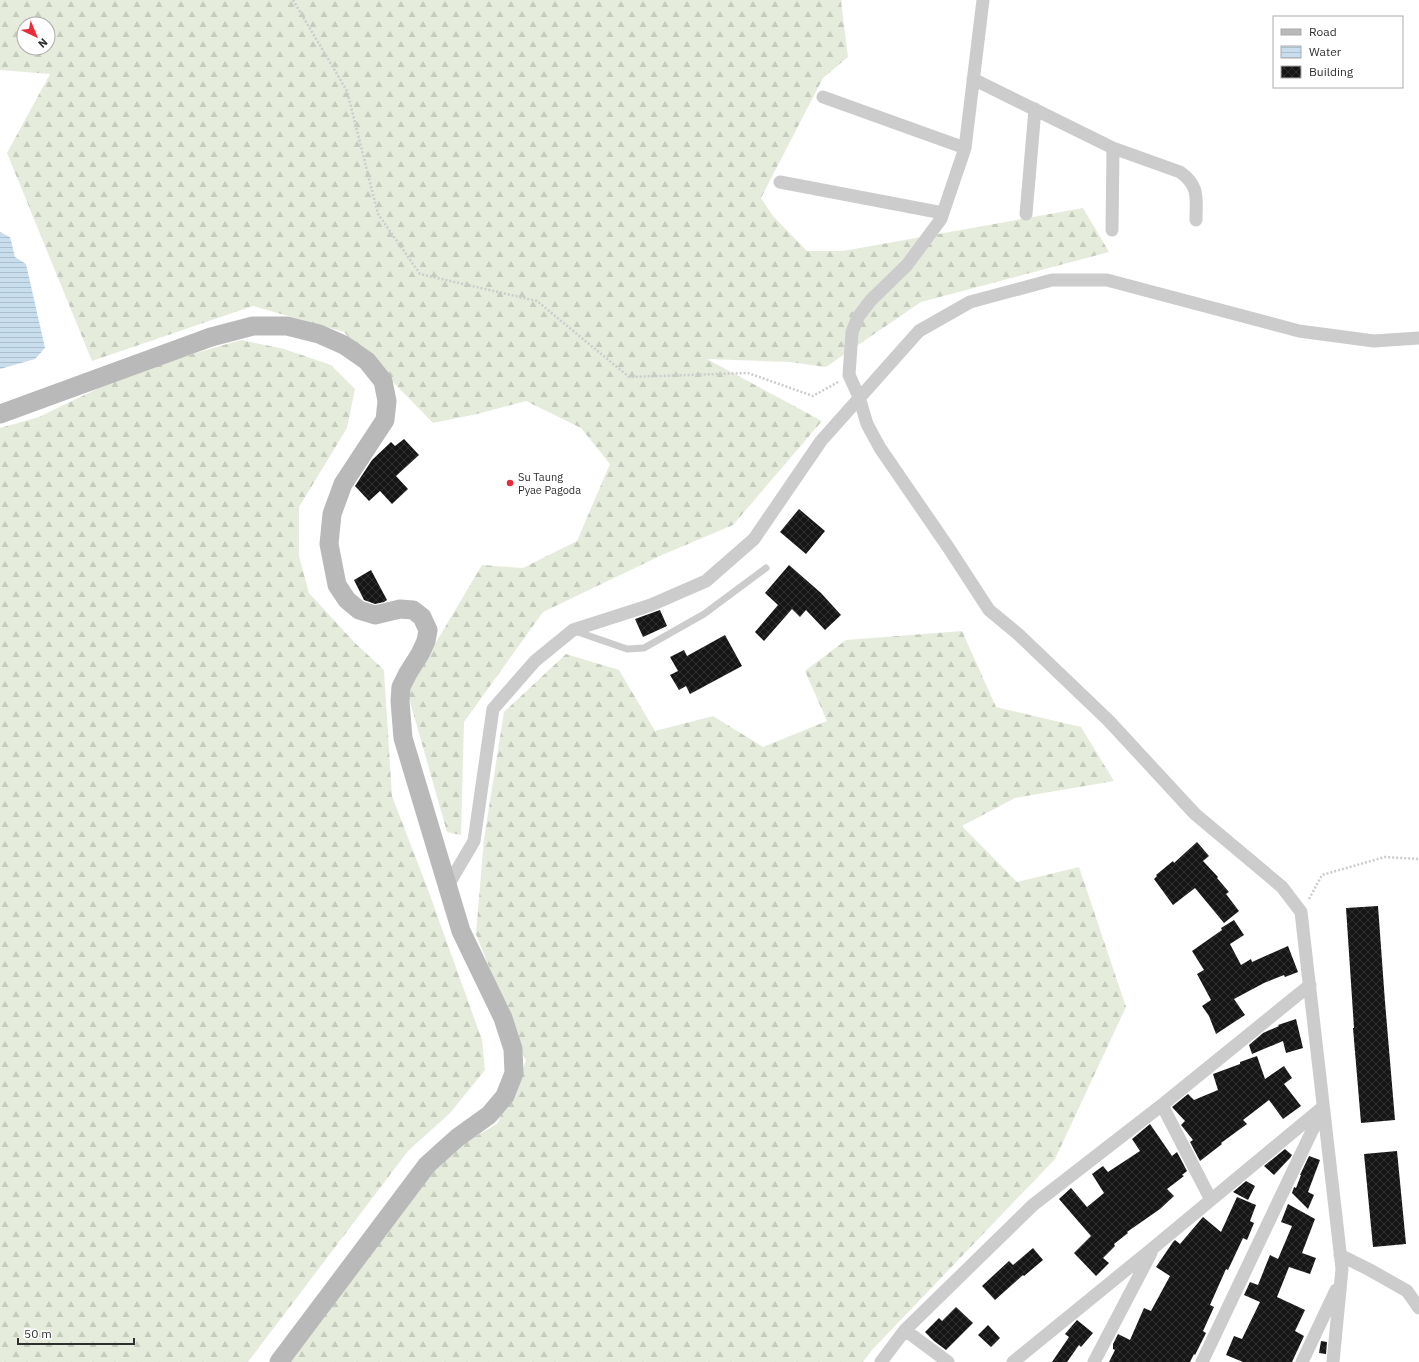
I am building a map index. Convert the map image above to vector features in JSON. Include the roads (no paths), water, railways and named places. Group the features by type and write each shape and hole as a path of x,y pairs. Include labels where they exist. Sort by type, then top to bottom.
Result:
{"main road":[{"path":"0,414 211,337 253,326 287,326 319,334 344,345 367,361 383,381 387,401 385,420 343,484 332,514 329,544 337,585 347,600 359,610 375,615 400,609 413,610 422,617 428,630 426,641 420,654 408,673 401,688 400,701 403,738 461,931 503,1018 513,1049 514,1073 505,1096 489,1115 457,1138 427,1165 279,1362"}],"street":[{"path":"983,0 965,148 941,219 907,265 872,300 858,317 852,332 849,375 859,397 867,424 880,448 989,610 1018,634 1109,721 1195,814 1282,887 1301,912 1342,1269 1334,1362"},
{"path":"973,79 1113,148 1180,172 1189,179 1196,192 1196,220"},
{"path":"823,97 965,148"},
{"path":"1026,214 1035,110"},
{"path":"1112,230 1113,148"},
{"path":"780,182 943,213"},
{"path":"448,887 474,841 493,709 535,660 573,630 651,605 706,581 754,538 821,441 919,331 970,302 1052,280 1107,280 1299,330 1374,341 1419,338"},
{"path":"881,1362 905,1330 1033,1205 1162,1105 1310,985"},
{"path":"1162,1105 1211,1200"},
{"path":"1013,1362 1323,1107"},
{"path":"1202,1362 1323,1107"},
{"path":"1094,1362 1153,1248"},
{"path":"1340,1255 1407,1291 1419,1308"},
{"path":"1302,1362 1341,1281"},
{"path":"905,1330 948,1362"}],"lane":[{"path":"573,630 627,649 644,648 704,614 766,568"}],"water":[{"path":"0,232 10,237 15,257 26,264 45,348 35,359 0,369"}],"place":[{"name":"Su Taung Pyae Pagoda","path":"510,483"}]}
